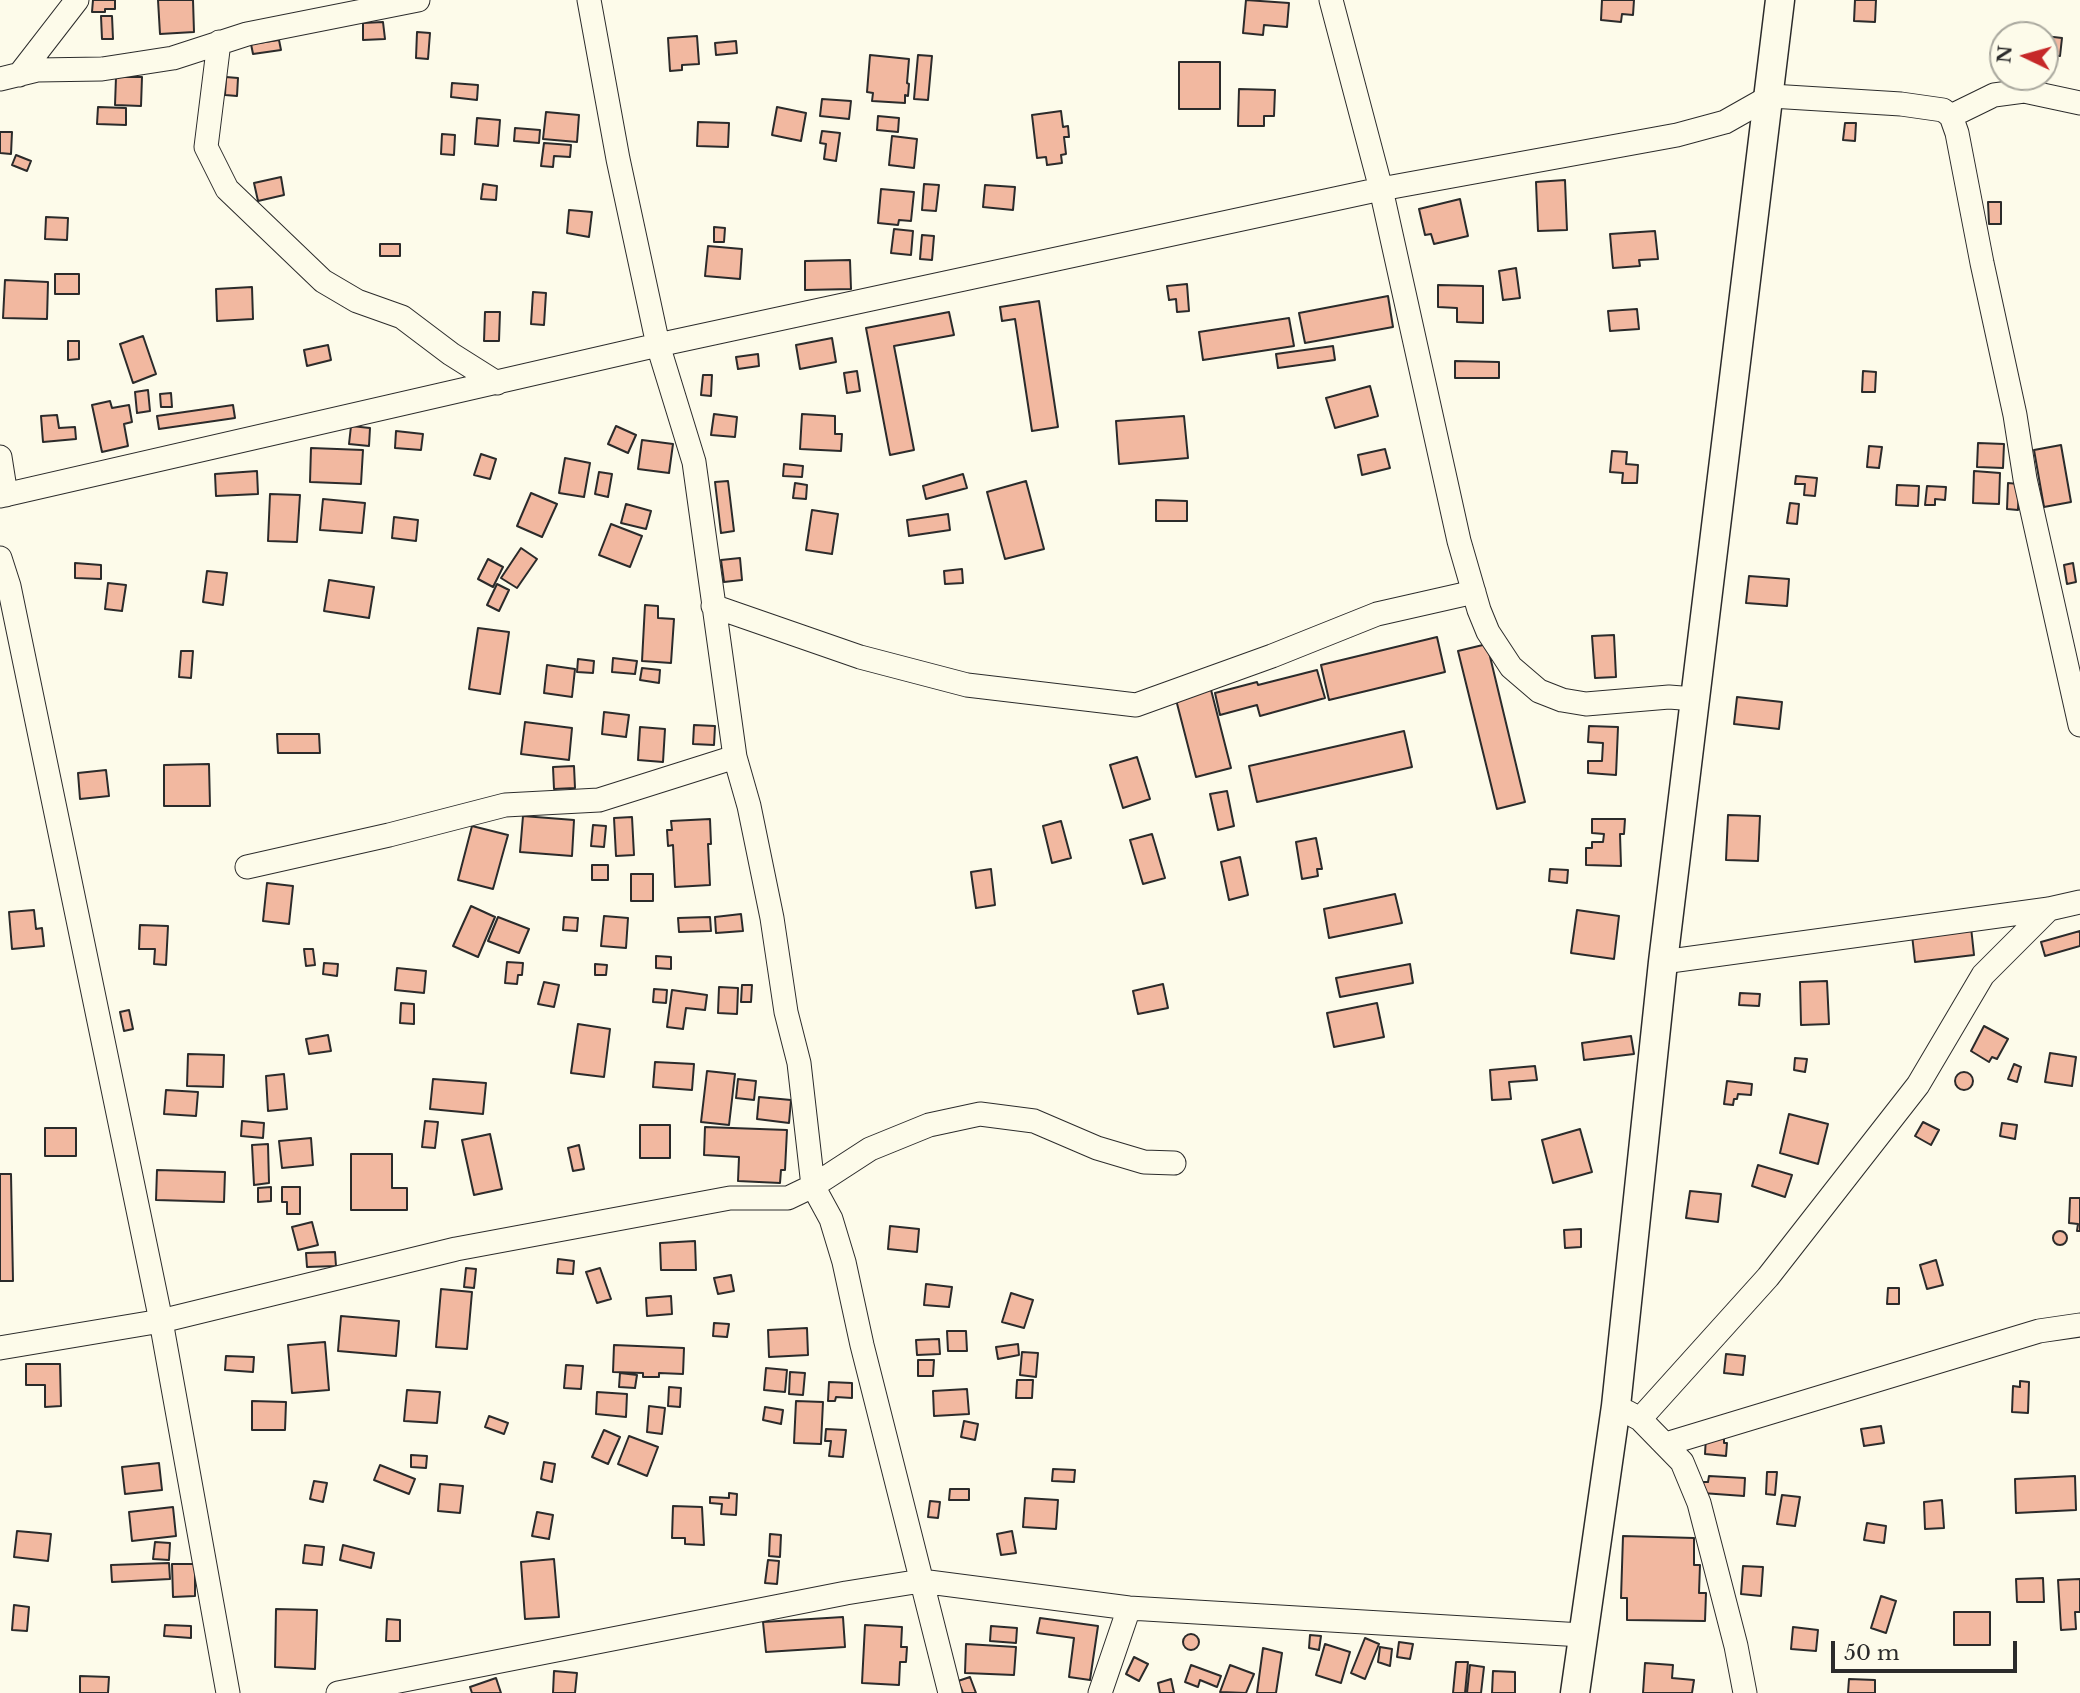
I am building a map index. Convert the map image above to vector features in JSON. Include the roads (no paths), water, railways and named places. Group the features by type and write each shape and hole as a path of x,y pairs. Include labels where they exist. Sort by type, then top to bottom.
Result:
{"street":[{"path":"9,77 77,0"},
{"path":"9,77 37,70 102,69 173,58 247,34 418,0"},
{"path":"589,0 618,159 658,345 695,462 735,757 749,806 772,918 786,1012 799,1063 813,1186 831,1219 844,1262 862,1345 950,1693"},
{"path":"1331,0 1381,189 1436,443 1474,592 1488,632 1511,667 1539,691 1562,700 1586,704 1669,697 1695,699"},
{"path":"1575,1693 1582,1635 1628,1412 1663,962 1780,0"},
{"path":"219,42 206,147 227,189 323,281 357,301 402,317 451,354 497,383"},
{"path":"1951,116 1994,95 2024,91 2080,103"},
{"path":"0,457 3,496 658,345 1381,189 1677,135 1725,122 1771,96 1901,104 1943,110 1951,116 1957,134 2015,415 2025,479 2080,725"},
{"path":"0,558 9,586 161,1321 228,1693"},
{"path":"713,606 860,657 967,684 1136,705 1272,656 1377,614 1474,592"},
{"path":"247,867 505,805 599,800 735,757"},
{"path":"1663,962 2049,909 2080,902"},
{"path":"1628,1412 1768,1277 1918,1084 1983,975 2049,909"},
{"path":"0,1348 161,1321 456,1249 730,1198 788,1198 813,1186 870,1149 929,1125 979,1114 1034,1121 1097,1148 1144,1162 1174,1163"},
{"path":"1666,1444 2039,1331 2080,1325"},
{"path":"1628,1412 1666,1444 1682,1462 1699,1503 1736,1646 1745,1693"},
{"path":"338,1693 846,1593 921,1581 1129,1608 1582,1635"},
{"path":"1100,1693 1129,1608"}]}
